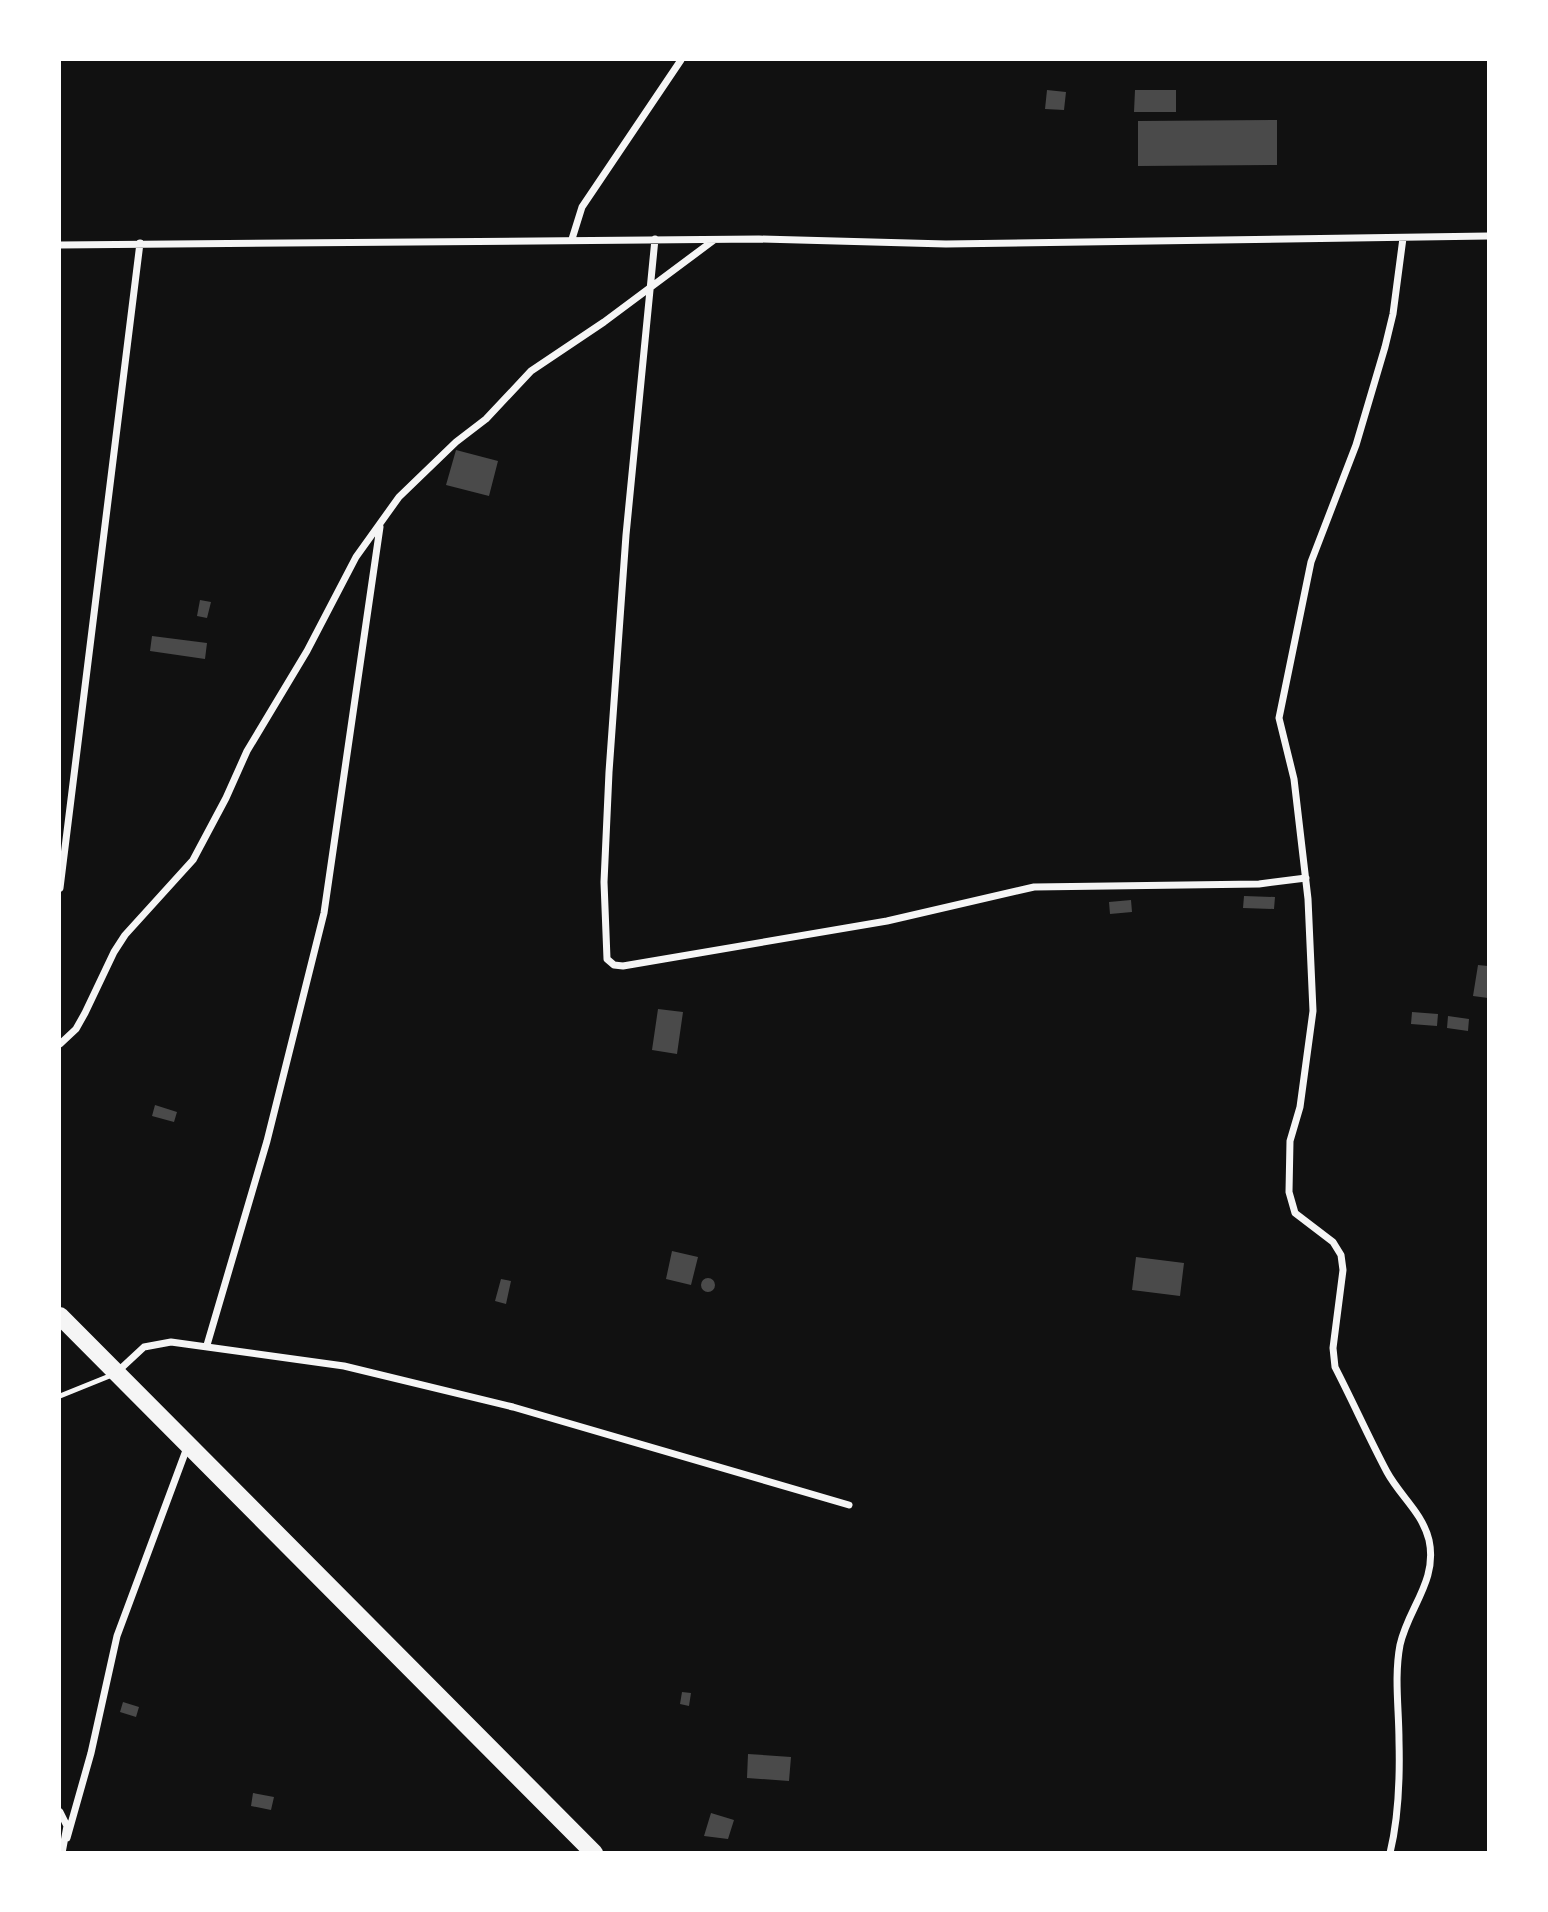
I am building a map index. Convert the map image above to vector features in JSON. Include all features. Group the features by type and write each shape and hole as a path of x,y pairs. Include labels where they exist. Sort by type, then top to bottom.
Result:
{"highway":[{"path":"60,1316 594,1853"}],"street":[{"path":"572,239 582,207 681,60"},
{"path":"60,245 572,239 946,244 1489,236"},
{"path":"1390,1853 1397,1821 1400,1743 1397,1688 1400,1646 1405,1630 1422,1598 1431,1556 1420,1516 1389,1475 1335,1367 1333,1348 1343,1270 1341,1255 1333,1242 1295,1213 1290,1192 1290,1141 1300,1107 1313,1026 1306,878 1294,779 1279,718 1311,562 1326,514 1356,445 1385,347 1393,314 1403,238"},
{"path":"655,239 626,536 609,772 604,882 607,958 614,965 695,956 887,921 1034,887 1259,884 1306,878"},
{"path":"60,1044 76,1029 125,935 193,860 247,751 307,651 356,557 417,478 486,419 531,371 651,288 714,240"},
{"path":"60,888 140,243"},
{"path":"207,1345 267,1141 324,913 381,523"},
{"path":"116,1374 144,1347 157,1343 207,1345 344,1366 513,1407 849,1505"},
{"path":"62,1853 91,1753 117,1636 188,1444"},
{"path":"60,1812 67,1826 67,1838"}],"lane":[{"path":"60,1396 116,1374"}],"building":[{"path":"1047,90 1066,92 1064,110 1045,109"},
{"path":"1135,90 1176,90 1176,112 1134,112"},
{"path":"1277,120 1277,165 1138,166 1138,121"},
{"path":"456,450 498,461 489,496 446,485"},
{"path":"200,600 211,602 207,618 197,616"},
{"path":"152,636 207,643 205,659 150,651"},
{"path":"1244,896 1275,897 1274,909 1243,908"},
{"path":"1131,900 1132,912 1110,914 1109,902"},
{"path":"1478,965 1488,966 1488,998 1473,996"},
{"path":"658,1009 683,1012 677,1054 652,1050"},
{"path":"1412,1012 1438,1014 1437,1026 1411,1024"},
{"path":"1448,1016 1469,1019 1468,1031 1447,1028"},
{"path":"155,1105 177,1112 174,1122 152,1116"},
{"path":"672,1251 698,1257 691,1285 666,1279"},
{"path":"1136,1257 1184,1263 1180,1296 1132,1290"},
{"path":"708,1278 713,1280 713,1290 708,1292 703,1290 701,1285 703,1280"},
{"path":"501,1279 511,1281 506,1304 495,1301"},
{"path":"682,1692 691,1693 689,1706 680,1704"},
{"path":"123,1702 139,1707 136,1717 120,1712"},
{"path":"748,1754 791,1757 789,1781 747,1778"},
{"path":"253,1793 274,1797 271,1810 251,1806"},
{"path":"711,1813 734,1820 728,1839 704,1836"}]}
